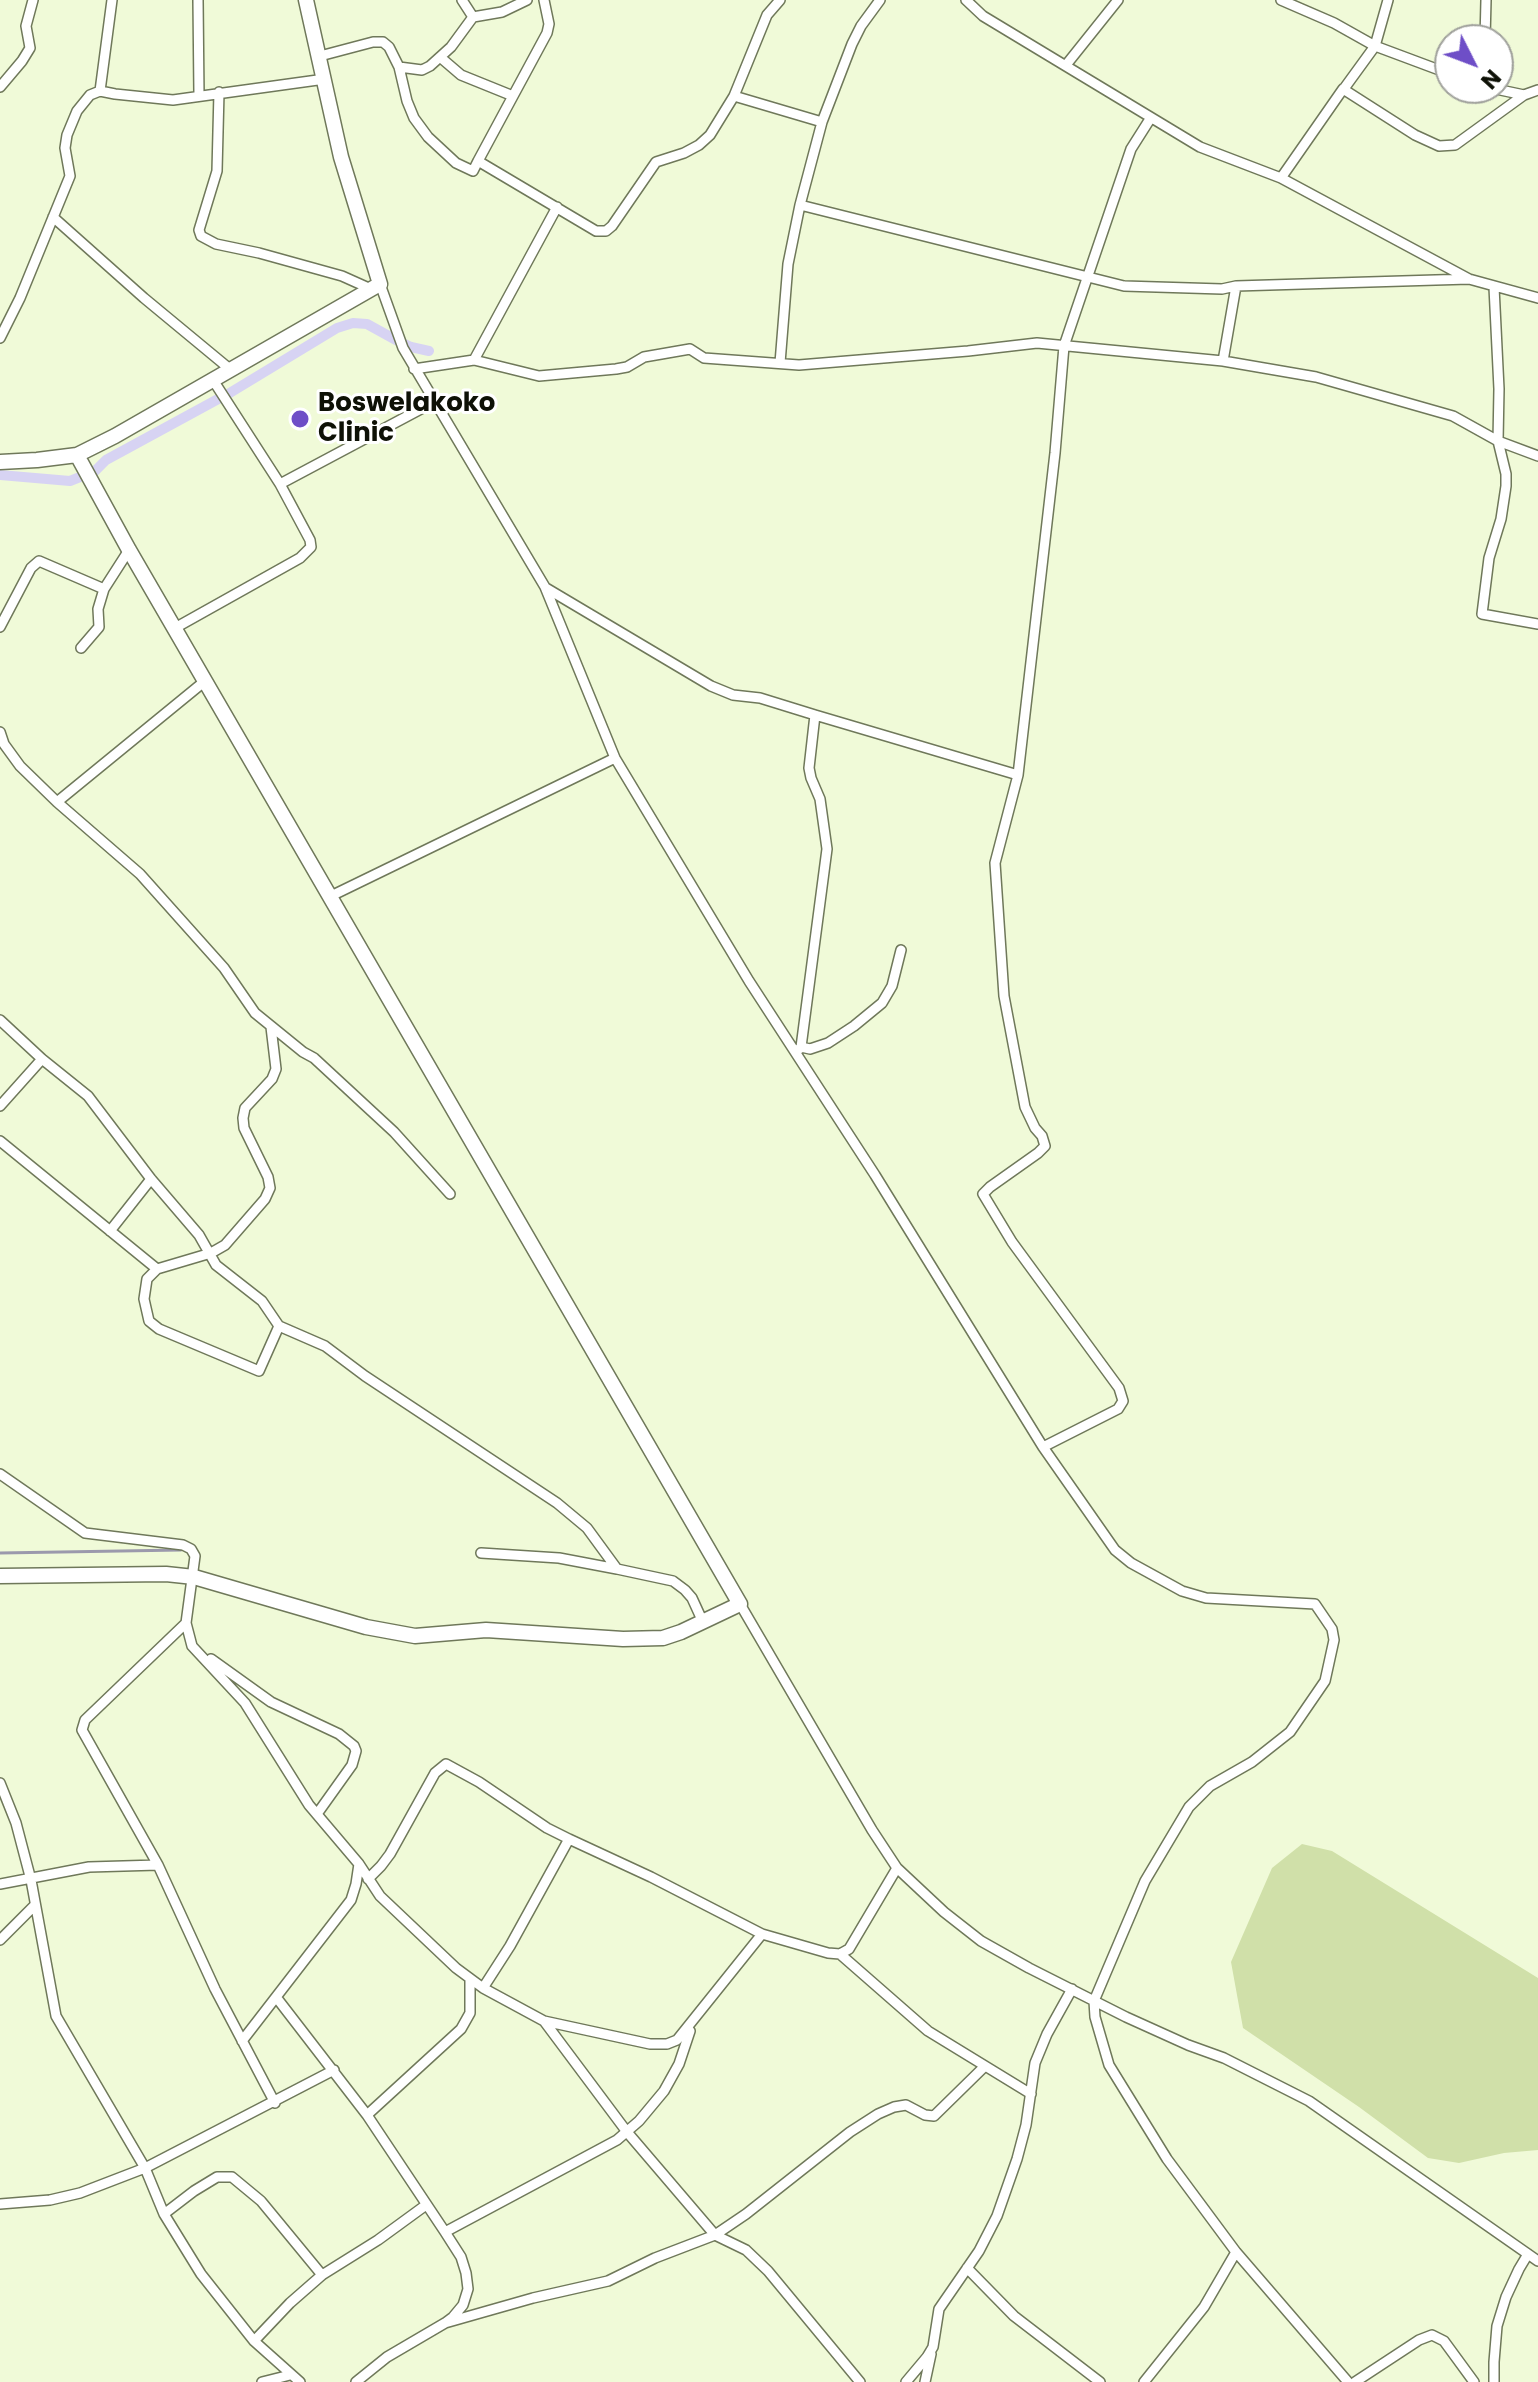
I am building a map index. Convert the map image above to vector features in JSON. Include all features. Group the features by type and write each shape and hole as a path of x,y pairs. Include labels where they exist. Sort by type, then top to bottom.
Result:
{"street":[{"path":"0,87 30,48 26,26 33,0"},
{"path":"100,91 112,0"},
{"path":"198,0 199,95"},
{"path":"306,0 341,157 376,286 403,348 545,587 615,758 749,981 798,1050 1043,1447 1115,1550 1131,1563 1182,1591 1206,1598 1315,1604 1332,1629 1334,1640 1325,1681 1290,1732 1252,1762 1210,1786 1189,1807 1145,1881 1094,2001 1095,2017 1109,2065 1167,2159 1236,2252 1348,2382"},
{"path":"462,0 473,17"},
{"path":"399,67 422,70 430,66 451,47 473,17 502,12 527,0"},
{"path":"320,56 383,42 399,67 414,118 428,137 456,163 473,171 547,33 549,24 544,0"},
{"path":"478,161 596,231 606,231 618,220 656,162 684,153 710,135 734,96 767,15 780,0"},
{"path":"780,363 785,279 822,122 852,44 880,0"},
{"path":"966,0 983,16 1200,147 1281,178 1469,279 1538,298"},
{"path":"1066,65 1118,0"},
{"path":"1281,0 1334,23 1375,46 1434,68"},
{"path":"1281,178 1375,46 1388,0 1397,0"},
{"path":"1485,24 1486,0"},
{"path":"440,57 461,75 513,96"},
{"path":"0,338 20,298 70,176 65,148 67,135 77,111 90,95 100,91 173,100 325,79"},
{"path":"1343,90 1415,135 1439,146 1455,145 1524,95 1538,90"},
{"path":"219,92 217,171 199,230 201,236 216,244 376,286"},
{"path":"1514,93 1524,95"},
{"path":"734,96 822,122"},
{"path":"1043,1447 1118,1409 1123,1401 1119,1388 1012,1242 983,1194 1045,1146 1025,1107 1019,1082 1019,1067 1004,996 995,863 1018,775 1055,453 1064,346 1131,149 1150,119"},
{"path":"800,205 1124,286 1222,289 1236,286 1469,279"},
{"path":"474,360 557,207"},
{"path":"53,217 231,370"},
{"path":"0,462 79,460 115,436 376,286"},
{"path":"1223,361 1236,286"},
{"path":"1494,287 1498,441 1506,474 1501,519 1489,558 1482,614 1538,624"},
{"path":"414,369 474,360 539,376 616,369 627,367 644,357 690,349 704,358 799,365 1037,343 1223,361 1316,377 1453,416 1498,441 1538,456"},
{"path":"175,628 309,551 310,540 280,484 213,380"},
{"path":"280,484 434,402"},
{"path":"79,460 856,1804 897,1868 981,1941 1094,2001 1188,2045 1224,2058 1309,2101 1538,2261"},
{"path":"81,648 99,627 98,605 104,589 129,550"},
{"path":"0,627 31,568 39,561 104,589"},
{"path":"545,587 711,686 733,695 760,698 1018,775"},
{"path":"57,802 205,681"},
{"path":"798,1050 827,849 820,799 809,768 815,715"},
{"path":"0,732 4,744 20,766 140,874 224,968 255,1013 314,1058 360,1100 394,1132 450,1194"},
{"path":"331,896 615,758"},
{"path":"798,1050 828,1043 882,1003 892,986 901,950"},
{"path":"0,1020 88,1096 151,1179 199,1235 216,1265 262,1301 279,1326 325,1346 365,1376 557,1503 587,1528 617,1569"},
{"path":"271,1027 276,1069 272,1079 245,1108 243,1118 244,1128 268,1177 270,1188 265,1199 225,1245 211,1253 157,1269 147,1279 144,1299 149,1321 159,1329 259,1371 279,1326"},
{"path":"0,1106 42,1059"},
{"path":"0,1141 157,1269"},
{"path":"110,1231 151,1179"},
{"path":"0,1474 85,1533 183,1545 191,1549 195,1556 194,1577 186,1623 192,1646 245,1703 299,1790 368,1879 401,1917 470,1980 483,1988 544,2021 650,2044 667,2044 677,2040 693,2023 762,1934"},
{"path":"481,1553 559,1558 673,1581 692,1598 703,1622"},
{"path":"0,1576 166,1574 194,1577 366,1627 406,1635 486,1630 644,1640 663,1638 740,1604"},
{"path":"186,1623 85,1720 81,1728 158,1865 275,2103"},
{"path":"192,1646 271,1702 339,1734 354,1746 356,1751 352,1765 317,1814"},
{"path":"368,1879 390,1854 435,1773 446,1764 569,1839 762,1934 828,1953 840,1954 849,1949 897,1868"},
{"path":"0,1783 16,1823 31,1880 56,2016 145,2168 164,2214 201,2274 254,2341 300,2382"},
{"path":"483,1988 569,1839"},
{"path":"242,2041 351,1900 359,1864"},
{"path":"0,1884 89,1867 158,1865"},
{"path":"0,1940 35,1905"},
{"path":"840,1954 921,2026 1031,2094"},
{"path":"367,2115 461,2029 470,2013 470,1980"},
{"path":"925,2382 939,2309 990,2232 1005,2196 1021,2144 1040,2049 1072,1989"},
{"path":"276,1997 367,2115 461,2257 468,2289 463,2305 445,2323"},
{"path":"544,2021 627,2132 715,2235 746,2250 768,2271 860,2382"},
{"path":"445,2232 608,2146 627,2132 664,2091 679,2064 693,2023"},
{"path":"356,2382 387,2357 445,2323 608,2281 655,2258 715,2235 878,2114 906,2105 934,2116 985,2066"},
{"path":"0,2204 50,2200 80,2193 145,2168 334,2070"},
{"path":"164,2214 217,2177 232,2177 261,2201 322,2275"},
{"path":"254,2341 322,2275 426,2205"},
{"path":"1144,2382 1204,2307 1236,2252"},
{"path":"1494,2382 1497,2326 1512,2283 1528,2254"},
{"path":"967,2268 1014,2316 1100,2382"},
{"path":"1355,2382 1419,2340 1432,2335 1444,2341 1474,2382"},
{"path":"906,2382 933,2347"},
{"path":"262,2382 290,2375"}],"green space":[{"path":"1302,1844 1332,1851 1538,1978 1538,2150 1504,2153 1459,2163 1428,2158 1243,2028 1231,1962 1272,1868"}],"waterway":[{"path":"228,394 337,328 353,323 367,324 411,347 429,351"},
{"path":"0,475 70,481 95,471 106,460 220,398"},
{"path":"0,1553 181,1550"}],"place":[{"name":"Boswelakoko Clinic","path":"300,419"}]}
